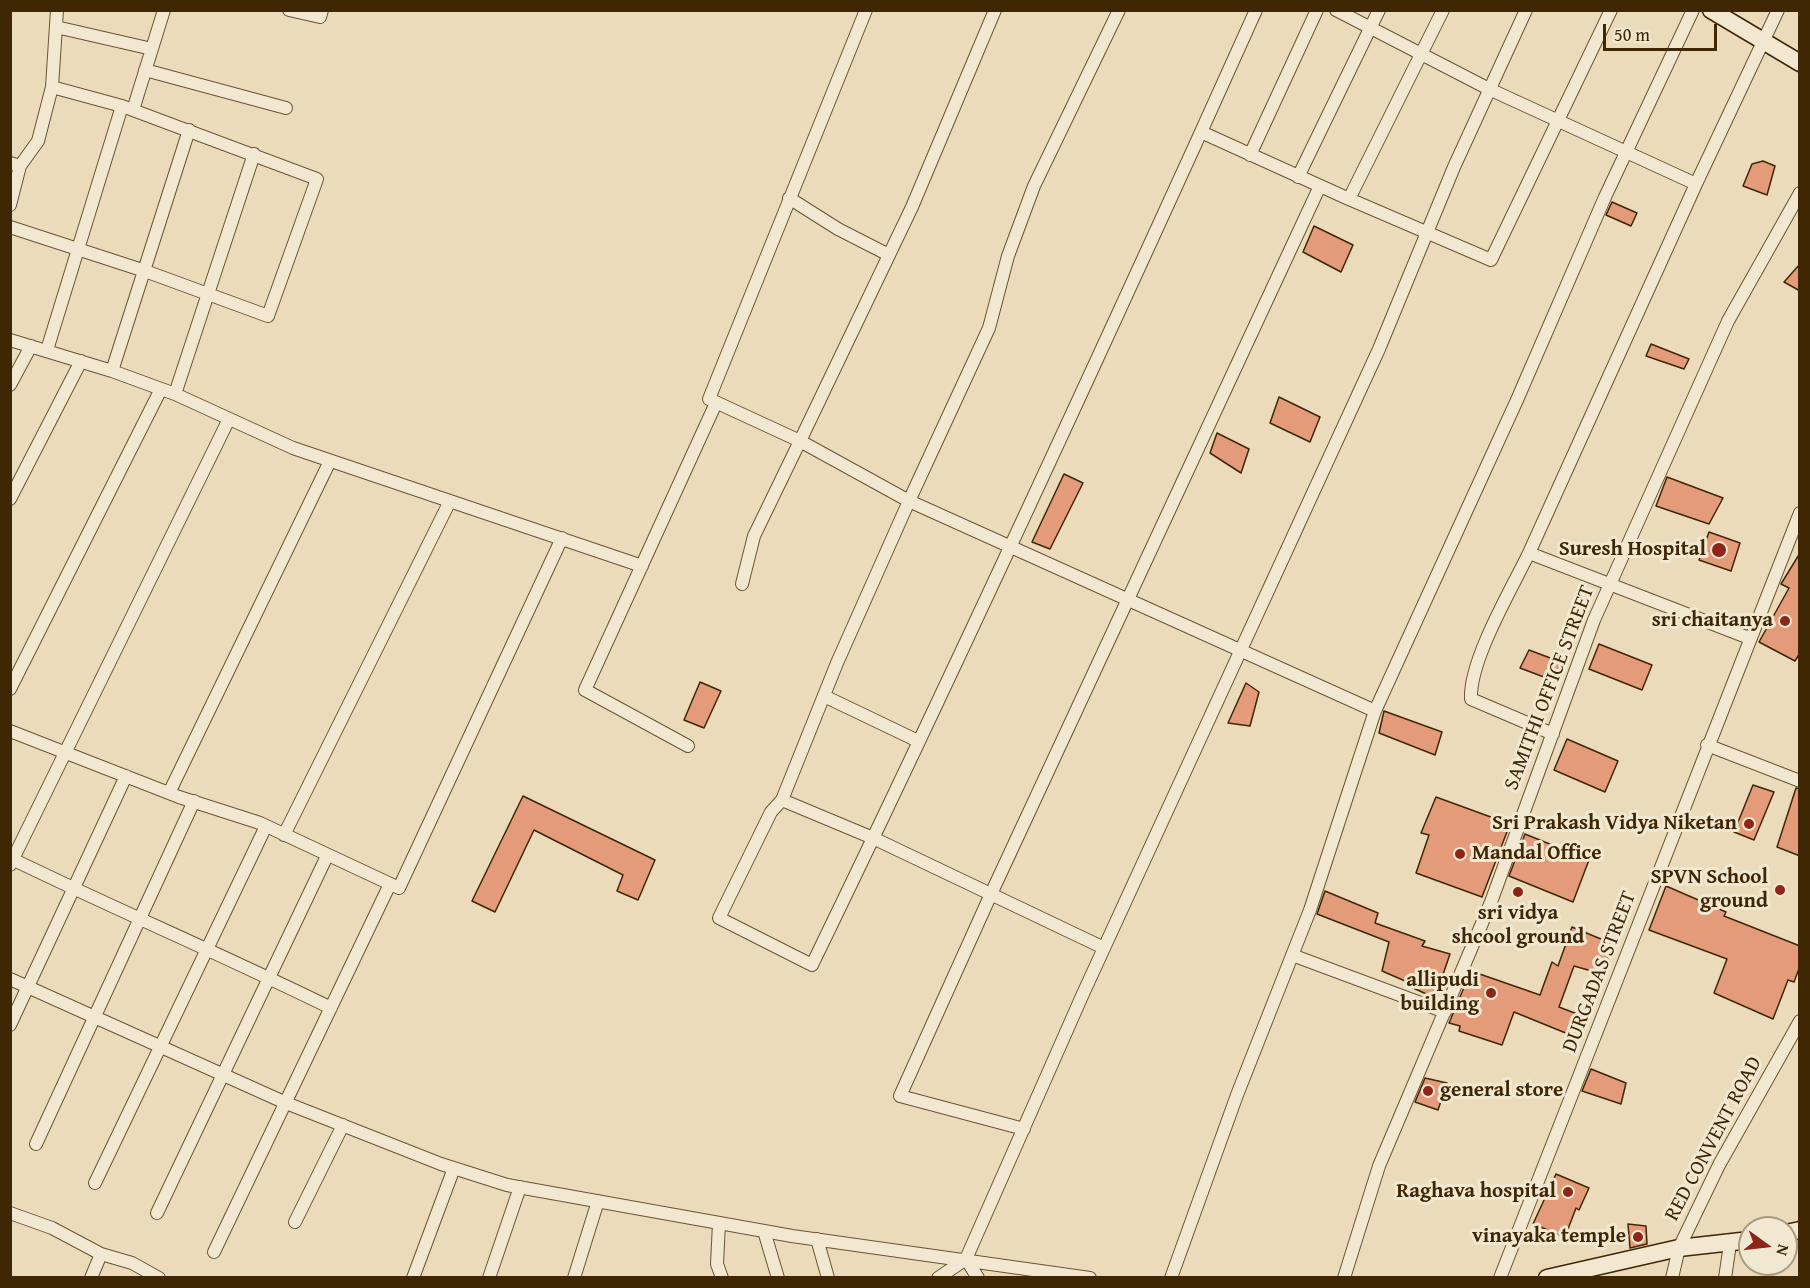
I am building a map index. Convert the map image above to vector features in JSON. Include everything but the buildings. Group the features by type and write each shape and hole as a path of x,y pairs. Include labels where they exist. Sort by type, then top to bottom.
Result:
{"main road":[{"path":"1711,10 1800,63"},
{"path":"1547,1278 1679,1248 1738,1242"}],"street":[{"path":"10,205 15,165 38,141 52,87 57,10"},
{"path":"47,350 78,250 128,108 145,70 164,10"},
{"path":"289,10 320,17 322,10"},
{"path":"866,10 709,399 800,441 909,501 1011,549 1375,711"},
{"path":"742,584 754,536 912,207 995,10"},
{"path":"1119,10 1034,186 1008,256 989,328 909,501 824,696 782,801 771,812 719,918 812,965 1011,549 1256,10"},
{"path":"1250,155 1317,10"},
{"path":"1336,10 1420,55 1557,122 1696,184"},
{"path":"1298,177 1379,10"},
{"path":"1348,199 1443,10"},
{"path":"938,1278 966,1259 1104,948 1379,349 1427,231 1526,10"},
{"path":"1201,132 1319,188 1427,231 1491,260 1611,10"},
{"path":"1171,1278 1310,910 1375,711 1693,10"},
{"path":"1553,734 1471,699 1470,686 1480,658 1696,184 1778,10"},
{"path":"56,27 152,49"},
{"path":"145,70 286,108"},
{"path":"10,227 145,271 268,316 317,179 128,108 52,87"},
{"path":"112,371 189,130"},
{"path":"175,394 254,154"},
{"path":"1024,1129 900,1096 1319,188"},
{"name":"SAMITHI OFFICE STREET","path":"1344,1278 1379,1166 1491,902 1594,620 1728,321 1800,193"},
{"path":"789,198 838,229 889,255"},
{"path":"10,340 112,371 175,394 293,448 642,566"},
{"path":"10,385 31,346"},
{"path":"10,499 81,361"},
{"path":"10,689 161,389"},
{"path":"688,746 585,690 717,403"},
{"path":"229,419 11,861 208,948 331,1008"},
{"path":"169,793 330,461"},
{"path":"284,835 450,501"},
{"name":"DURGADAS STREET","path":"1500,1278 1644,914 1707,745 1800,513"},
{"path":"10,731 169,793 266,826 399,888 562,538"},
{"path":"1529,554 1749,638"},
{"path":"824,696 918,741"},
{"path":"1707,745 1800,781"},
{"path":"10,1025 126,776"},
{"path":"36,1144 194,801"},
{"path":"782,801 873,838 1104,948"},
{"path":"95,1182 266,826"},
{"path":"157,1213 327,856"},
{"path":"214,1252 390,884"},
{"path":"1292,955 1445,1012"},
{"path":"10,979 286,1103 454,1168 520,1187 764,1231 966,1259 1051,1275 1090,1278"},
{"name":"RED CONVENT ROAD","path":"1672,1278 1679,1248 1719,1165 1800,1022"},
{"path":"295,1222 343,1125"},
{"path":"413,1278 454,1168"},
{"path":"489,1278 520,1187"},
{"path":"574,1278 598,1201"},
{"path":"10,1213 52,1228 101,1254 132,1263 159,1278"},
{"path":"719,1223 717,1264 722,1278"},
{"path":"764,1231 778,1278"},
{"path":"817,1239 828,1278"},
{"path":"1725,1278 1730,1244"},
{"path":"91,1278 101,1254"},
{"path":"966,1259 978,1278"}],"place":[{"name":"Suresh Hospital","path":"1719,550"},
{"name":"sri chaitanya","path":"1785,621"},
{"name":"Sri Prakash Vidya Niketan","path":"1749,824"},
{"name":"Mandal Office","path":"1460,854"},
{"name":"SPVN School ground","path":"1780,890"},
{"name":"sri vidya shcool ground","path":"1518,892"},
{"name":"allipudi building","path":"1491,993"},
{"name":"general store","path":"1428,1091"},
{"name":"Raghava hospital","path":"1568,1192"},
{"name":"vinayaka temple","path":"1638,1237"}]}
